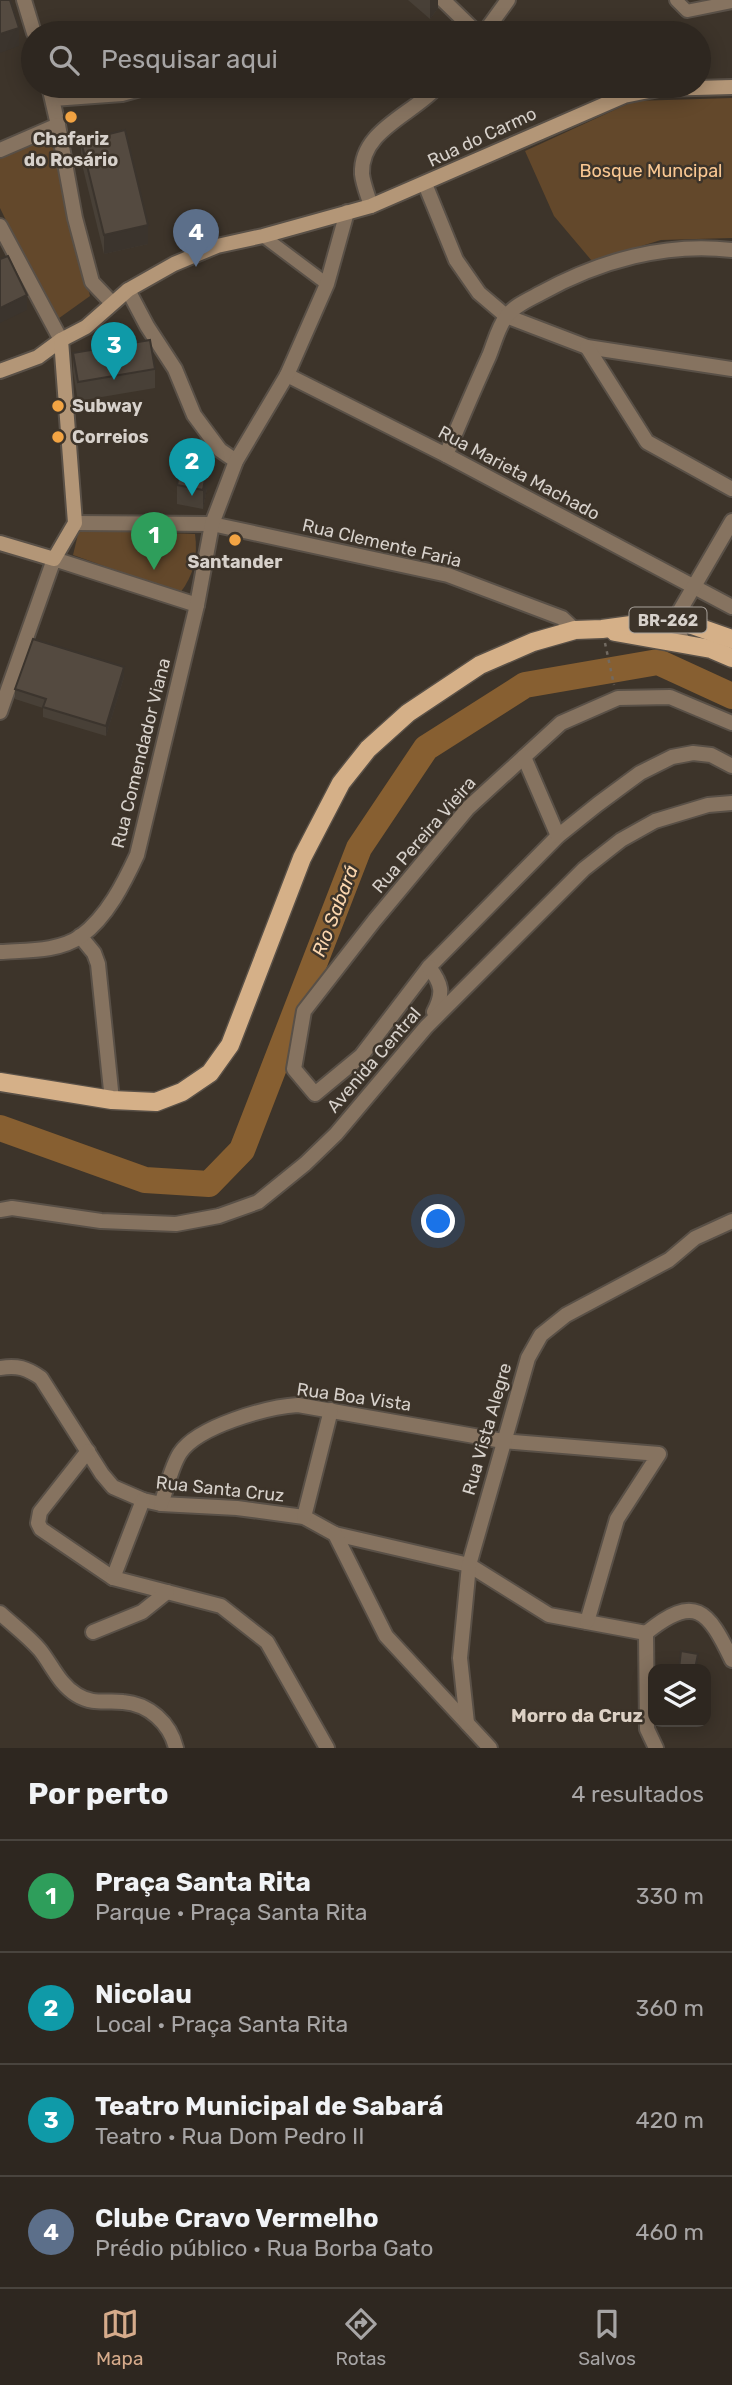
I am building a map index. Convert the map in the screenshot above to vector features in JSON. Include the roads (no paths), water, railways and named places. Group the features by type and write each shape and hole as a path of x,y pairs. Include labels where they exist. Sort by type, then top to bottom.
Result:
{"main road":[{"name":"Rua do Carmo","path":"711,88 732,87"},
{"name":"Rua do Carmo","path":"0,371 38,357 61,340 86,327 128,290 174,264 217,246 371,206 619,98"},
{"path":"0,543 54,559 75,523 61,340"},
{"name":"BR-262","path":"603,636 675,619 732,639"},
{"name":"BR-262","path":"0,1082 112,1100 156,1102 182,1092 210,1073 230,1045 302,858 341,783 369,748 408,713 480,665 533,642 575,630 603,636 685,644 711,649 732,658"}],"street":[{"path":"24,0 30,21"},
{"path":"443,0 465,21"},
{"path":"493,21 508,0"},
{"path":"676,0 687,11 732,2"},
{"path":"52,98 75,218 92,282 112,303"},
{"path":"371,206 362,175 364,152 384,129 423,98"},
{"path":"0,150 58,125"},
{"path":"425,184 456,260 479,293 506,316 587,347 732,369"},
{"path":"212,524 236,461 286,375 327,285 347,212"},
{"path":"0,226 61,340"},
{"path":"263,236 327,285"},
{"path":"446,455 506,316 556,284 635,255 690,248 732,250"},
{"path":"128,290 175,369 194,415 220,450 236,461"},
{"path":"587,347 646,442 732,489"},
{"name":"Rua Marieta Machado","path":"286,375 446,455 732,607"},
{"path":"685,644 676,629 675,619 732,521"},
{"name":"Rua Clemente Faria","path":"75,523 212,524 448,575 562,618 575,630"},
{"name":"Rua Comendador Viana","path":"0,952 45,948 80,936 104,911 123,884 137,855 197,605 212,524"},
{"path":"0,712 54,559 197,605"},
{"name":"Rua Pereira Vieira","path":"732,723 670,697 618,698 561,723 468,808 374,921 304,1011 295,1069 315,1094 361,1056 429,967 558,836 640,773 672,757 693,753 711,755 732,766"},
{"path":"524,757 558,836"},
{"name":"Avenida Central","path":"0,1210 12,1208 101,1221 176,1224 219,1216 258,1202 305,1164 336,1134 426,1027 584,869 621,840 655,821 708,805 732,803"},
{"path":"80,936 94,953 98,964 112,1100"},
{"path":"426,1027 442,998 440,981 429,967"},
{"name":"Rua Vista Alegre","path":"467,1723 460,1658 469,1565 528,1358 541,1335 566,1315 669,1261 695,1238 732,1221"},
{"name":"Rua Santa Cruz","path":"0,1368 28,1368 40,1378 102,1474 113,1487 143,1500 304,1517 335,1534 469,1565 549,1615 646,1633"},
{"name":"Rua Boa Vista","path":"161,1504 178,1455 188,1443 200,1435 258,1411 278,1406 298,1405 331,1410 503,1441 659,1454 617,1519 587,1622"},
{"path":"304,1517 331,1410"},
{"path":"88,1451 40,1512 38,1523 41,1529 113,1578 221,1606 267,1642 327,1748"},
{"path":"113,1578 143,1500"},
{"path":"335,1534 386,1636 490,1748"},
{"path":"93,1632 142,1612 167,1592"},
{"path":"656,1748 647,1729 646,1633 667,1616 692,1610 706,1615 715,1626 732,1660"},
{"path":"0,1614 40,1650 59,1679 76,1695 98,1704 122,1702 141,1706 156,1715 167,1727 176,1748"}],"waterway":[{"name":"Rio Sabará","path":"0,1128 145,1180 209,1184 242,1150 359,848 426,748 525,685 658,662 732,696"}],"place":[{"name":"Chafariz do Rosário","path":"71,117"},
{"name":"Clube Cravo Vermelho","path":"196,267"},
{"name":"Teatro Municipal de Sabará","path":"114,380"},
{"name":"Subway","path":"58,406"},
{"name":"Correios","path":"58,437"},
{"name":"Nicolau","path":"192,496"},
{"name":"Santander","path":"235,540"},
{"name":"Praça Santa Rita","path":"154,570"}],"district":[{"name":"Morro da Cruz","path":"577,1715"}],"park label":[{"name":"Bosque Muncipal","path":"651,171"}]}
